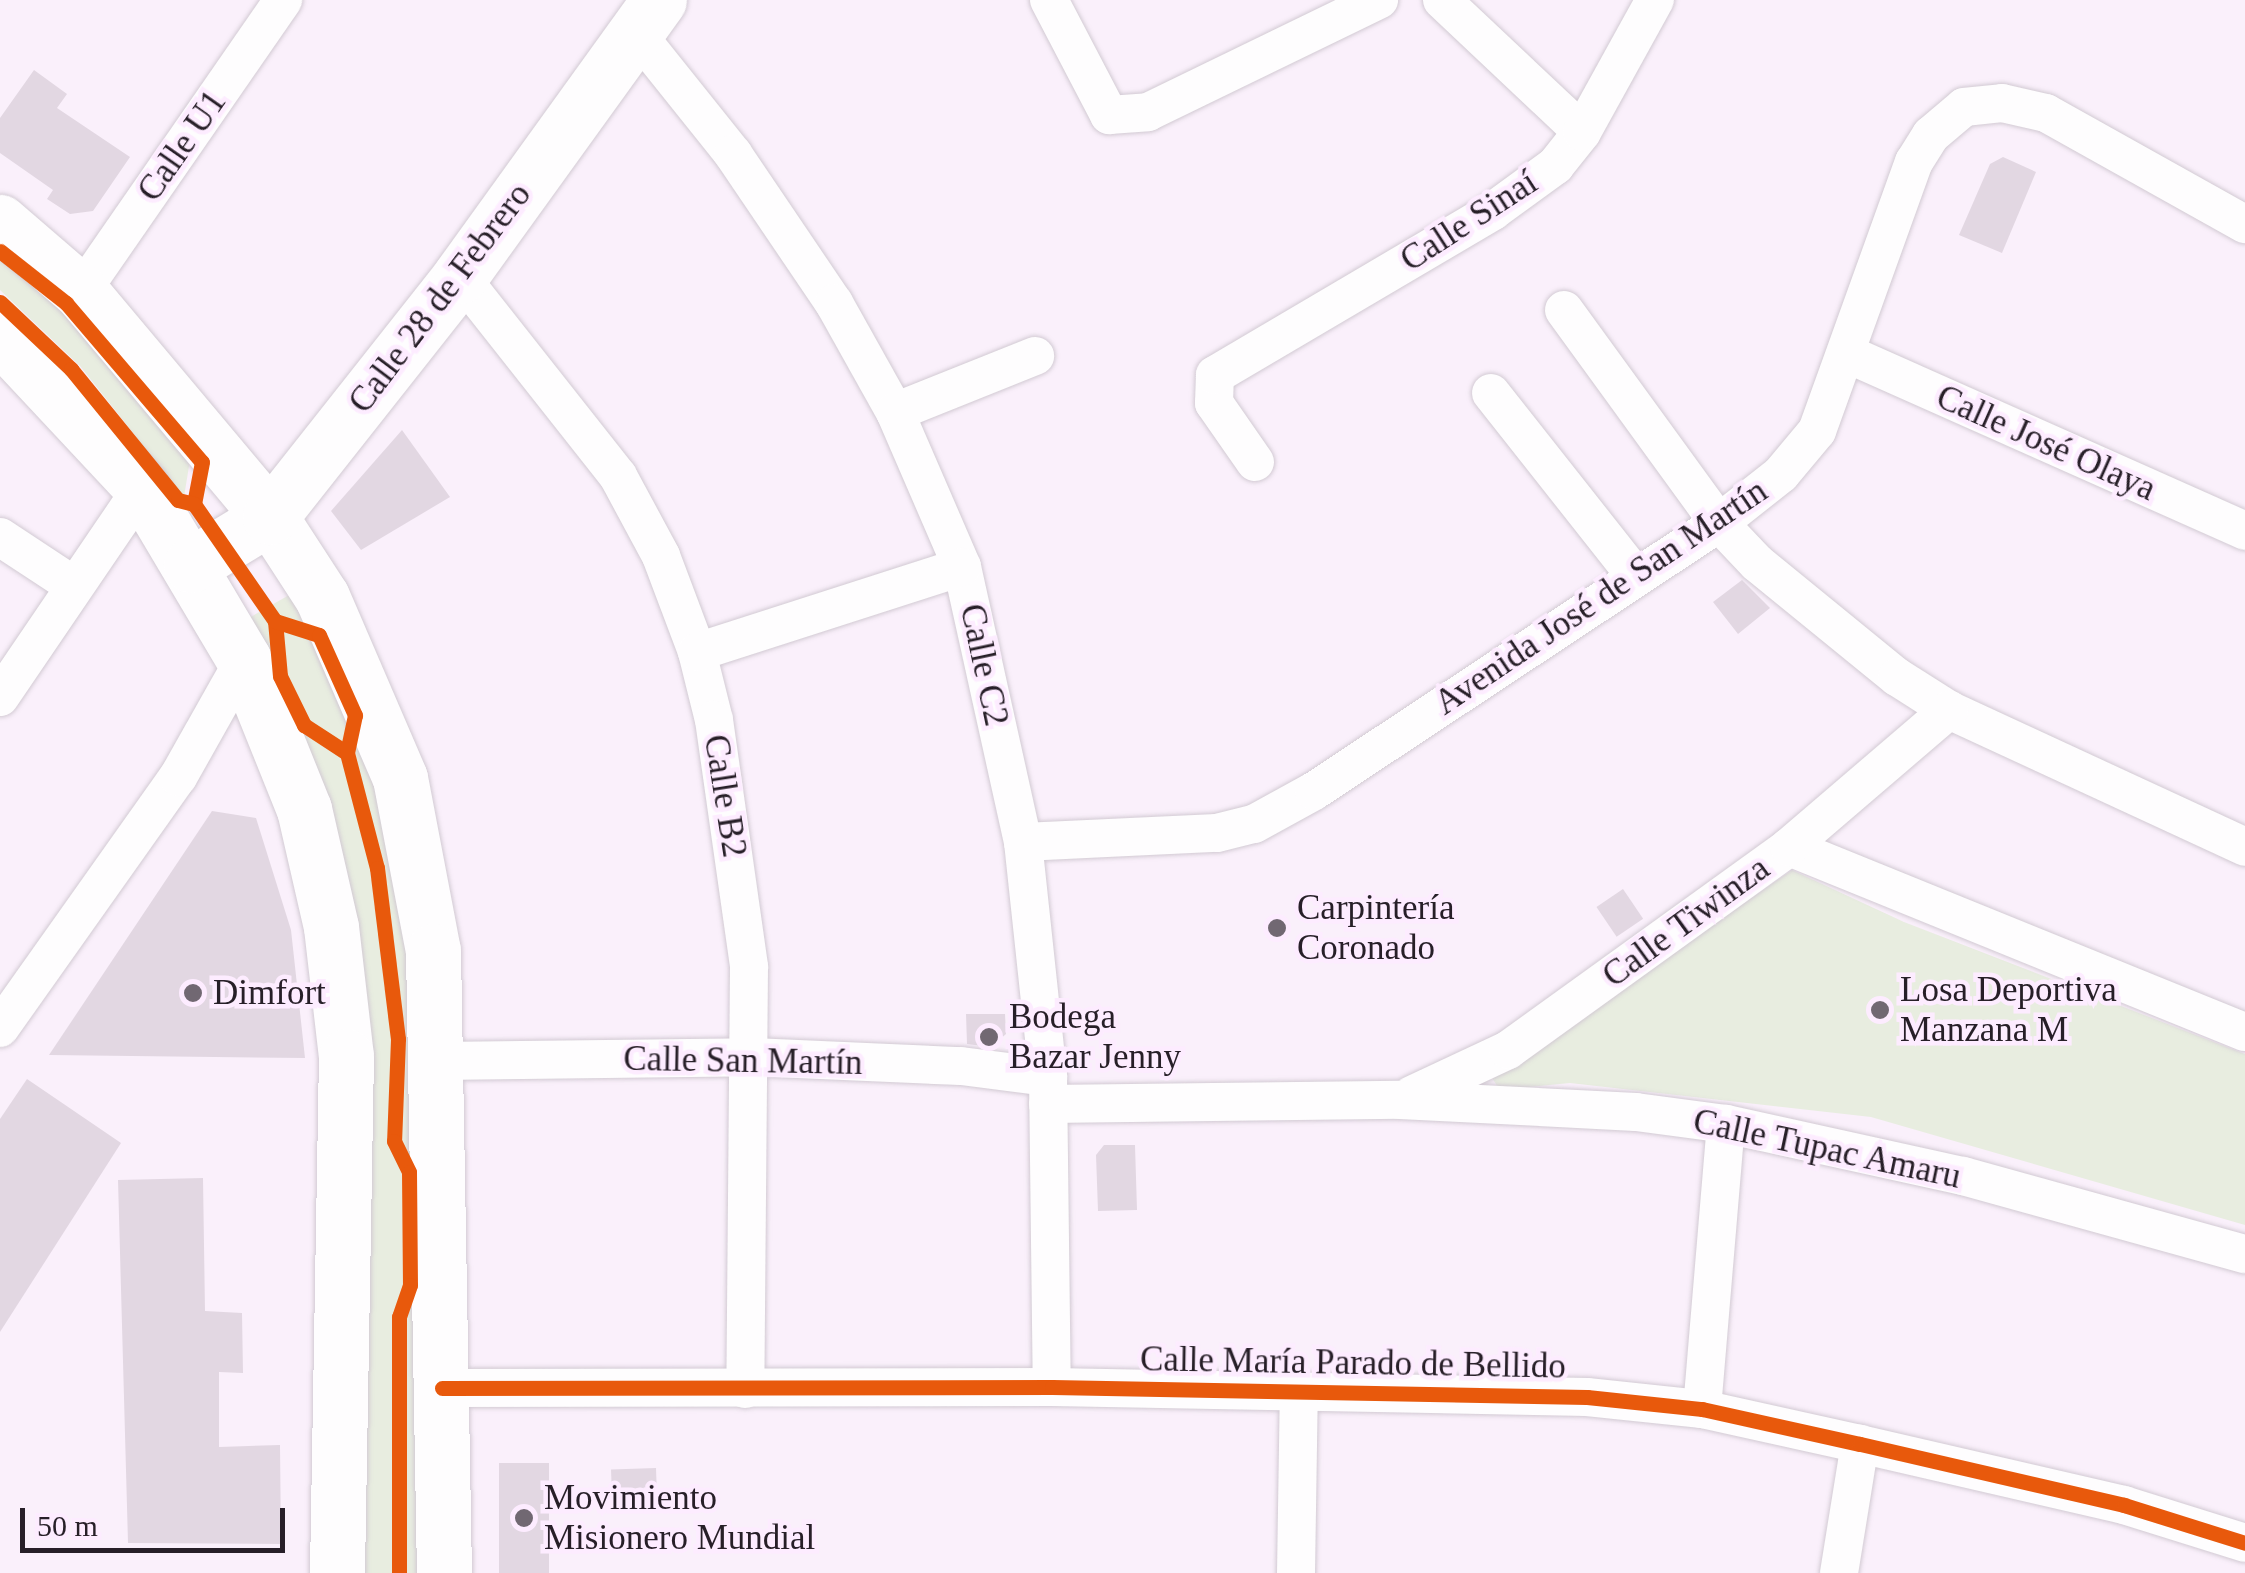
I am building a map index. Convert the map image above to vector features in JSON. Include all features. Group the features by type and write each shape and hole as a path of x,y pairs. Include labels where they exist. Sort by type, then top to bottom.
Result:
{"main road":[{"name":"Calle 28 de Febrero","path":"191,565 270,517 460,276 648,17"},
{"path":"0,222 81,292 270,517 322,598 400,778 433,951 438,1061 444,1573"},
{"path":"0,336 142,488 244,660 304,809 341,991 346,1056 337,1573"}],"street":[{"name":"Calle U1","path":"81,292 283,0"},
{"path":"1050,0 1109,115 1148,112 1357,4"},
{"path":"1442,0 1582,132"},
{"name":"Calle Sinaí","path":"1255,462 1214,403 1216,375 1493,211 1555,166 1582,132 1655,0"},
{"name":"Calle C2","path":"648,17 791,234 895,412 962,567 1023,842 1048,1091 1052,1387"},
{"name":"Avenida José de San Martín","path":"1023,842 1217,832 1254,824 1314,791 1634,574 1719,523 1799,454 1831,406 1914,162 1930,136 1964,107 2002,103 2046,113 2245,224"},
{"name":"Calle B2","path":"460,276 618,476 660,556 698,652 734,846 752,1057 745,1390"},
{"path":"1564,310 1719,523 1869,654 1949,710 2245,846"},
{"name":"Calle José Olaya","path":"1848,354 2245,530"},
{"path":"895,412 1035,356"},
{"path":"1491,393 1634,574"},
{"path":"0,697 142,488"},
{"path":"0,537 73,585"},
{"path":"698,652 962,567"},
{"path":"0,1028 178,777 244,660"},
{"name":"Calle Tiwinza","path":"1400,1100 1508,1050 1789,847 1949,710"},
{"path":"1789,847 2245,1032"},
{"name":"Calle San Martín","path":"438,1061 752,1057 960,1066 1048,1091 1400,1100"},
{"name":"Calle Tupac Amaru","path":"1400,1100 1636,1112 1726,1124 1963,1176 2245,1254"},
{"path":"1702,1409 1726,1124"},
{"name":"Calle María Parado de Bellido","path":"442,1388 1052,1387 1586,1397 1702,1409 1860,1444 2124,1505 2245,1544"},
{"path":"1296,1573 1299,1392"},
{"path":"1840,1573 1860,1444"}],"shaded area":[{"path":"0,257 57,303 190,460 184,497 80,366 0,290"},
{"path":"298,590 328,644 410,883 428,1573 359,1573 360,1034 247,619"},
{"path":"1792,870 1904,922 2245,1054 2245,1225 1871,1117 1570,1083 1500,1090 1492,1078"}],"building":[{"path":"34,70 67,94 57,108 130,157 93,211 70,214 47,199 53,190 0,153 0,118"},
{"path":"2003,157 2036,172 2002,253 1959,235 1990,164"},
{"path":"402,430 450,497 361,550 331,511"},
{"path":"1742,580 1770,608 1738,634 1713,602"},
{"name":"Dimfort","path":"212,811 256,818 291,930 305,1058 49,1055"},
{"path":"1623,889 1643,919 1617,937 1596,907"},
{"path":"966,1014 1005,1014 1006,1034 991,1047 967,1044"},
{"path":"27,1079 121,1143 0,1332 0,1119"},
{"path":"1104,1145 1135,1145 1137,1210 1098,1211 1096,1155"},
{"path":"203,1178 205,1311 242,1313 243,1373 219,1372 219,1447 280,1445 281,1544 128,1543 118,1180"},
{"name":"Movimiento Misionero Mundial","path":"499,1463 549,1463 549,1573 499,1573"},
{"path":"656,1468 657,1500 612,1502 611,1470"}],"cycle path":[{"path":"0,251 66,303 202,462 194,504 275,621 280,676 304,725 347,753 377,868 398,1039 394,1141 409,1172 410,1285 399,1317 399,1573"},
{"path":"0,302 71,369 178,500 194,504"},
{"path":"275,621 319,635 355,715 347,753"},
{"path":"442,1388 1052,1387 1587,1397 1702,1409 1860,1444 2124,1505 2245,1543"}],"place":[{"name":"Carpintería Coronado","path":"1277,928"},
{"name":"Dimfort","path":"193,993"},
{"name":"Losa Deportiva Manzana M","path":"1880,1010"},
{"name":"Bodega Bazar Jenny","path":"989,1037"},
{"name":"Movimiento Misionero Mundial","path":"524,1518"}]}
